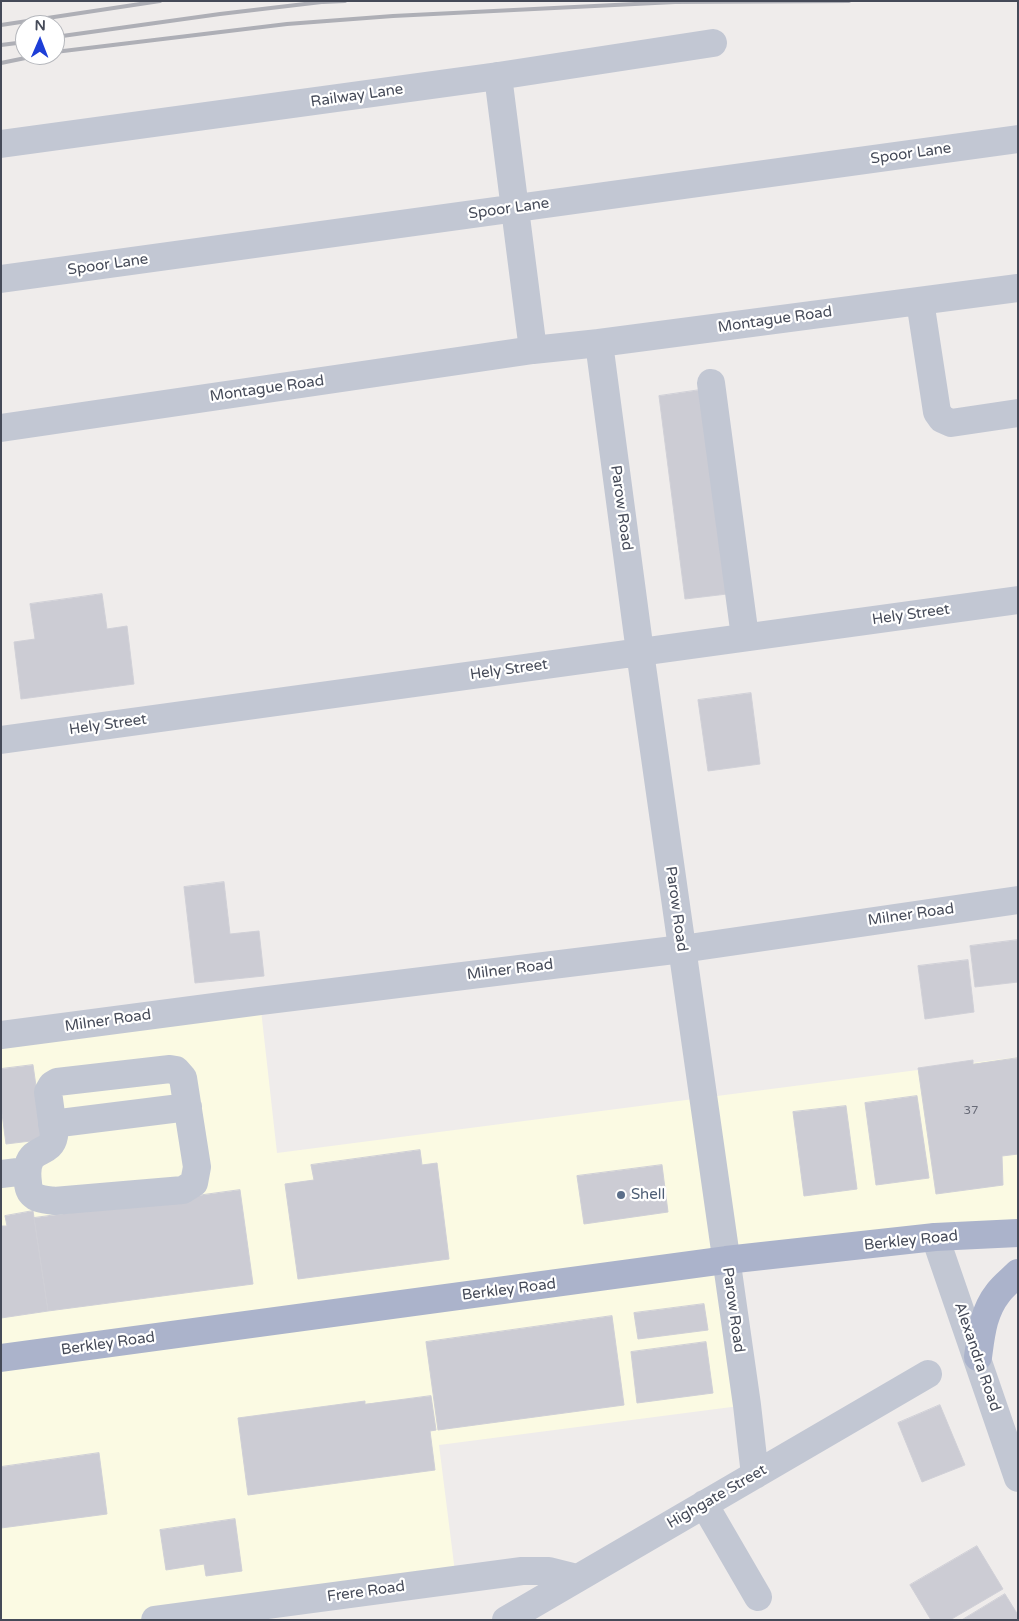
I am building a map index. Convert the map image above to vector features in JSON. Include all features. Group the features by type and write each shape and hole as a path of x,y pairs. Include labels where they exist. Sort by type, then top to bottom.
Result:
{"main road":[{"name":"Berkley Road","path":"1,1358 726,1260 935,1237 1018,1233"},
{"path":"978,1357 984,1319 991,1304 998,1292 1018,1274"}],"street":[{"name":"Railway Lane","path":"1,144 498,76 713,42"},
{"path":"498,76 533,350"},
{"name":"Spoor Lane","path":"1,279 1018,139"},
{"name":"Montague Road","path":"1,428 533,350 1018,288"},
{"path":"920,301 937,412 942,419 951,423 1018,413"},
{"name":"Parow Road","path":"599,343 640,652 747,1405 754,1475"},
{"path":"711,383 745,637"},
{"name":"Hely Street","path":"1,740 1018,600"},
{"name":"Milner Road","path":"1,1036 280,998 682,949 1018,900"},
{"path":"172,1069 183,1078 197,1167 194,1183 183,1190 54,1201 35,1197 31,1195 14,1173 35,1154 49,1147 53,1141 52,1124 48,1092 52,1085 57,1082 172,1069"},
{"path":"52,1124 188,1107"},
{"name":"Alexandra Road","path":"935,1237 978,1357 1018,1478"},
{"name":"Highgate Street","path":"506,1620 928,1374"},
{"path":"704,1504 758,1597"},
{"name":"Frere Road","path":"155,1620 522,1571 549,1571 577,1578"}],"shaded area":[{"path":"260,1001 277,1153 1018,1057 1018,1233 726,1260 747,1405 439,1445 456,1580 155,1620 1,1620 1,1035"}],"building":[{"path":"700,390 727,594 685,599 659,396"},
{"path":"102,594 107,629 127,626 134,684 21,699 14,642 35,639 30,604"},
{"path":"751,693 760,764 708,771 698,700"},
{"path":"224,882 230,934 259,931 264,976 195,983 184,887"},
{"path":"1018,940 1018,982 975,987 970,946"},
{"path":"968,960 974,1012 925,1019 918,966"},
{"path":"1018,1058 1018,1154 1002,1156 1003,1185 936,1194 918,1068 973,1060 973,1064"},
{"path":"33,1065 43,1135 39,1140 6,1144 1,1106 1,1069"},
{"path":"917,1096 929,1178 876,1185 865,1103"},
{"path":"846,1106 857,1189 804,1196 793,1112"},
{"path":"420,1150 422,1165 437,1163 449,1259 298,1279 285,1184 314,1180 311,1165"},
{"path":"662,1165 668,1212 584,1224 577,1176"},
{"path":"240,1190 253,1284 48,1311 34,1218"},
{"path":"33,1211 48,1311 1,1318 1,1226 7,1226 5,1216"},
{"path":"704,1304 708,1330 638,1339 634,1313"},
{"path":"612,1316 624,1405 438,1430 426,1342"},
{"path":"706,1342 713,1393 637,1403 631,1352"},
{"path":"431,1396 436,1430 430,1431 435,1470 248,1495 238,1418 365,1401 365,1404"},
{"path":"940,1405 965,1465 922,1482 898,1423"},
{"path":"99,1453 107,1514 1,1528 1,1467"},
{"path":"235,1519 242,1571 206,1576 204,1564 166,1570 160,1530"},
{"path":"977,1546 1003,1589 950,1620 931,1620 910,1585"},
{"path":"1005,1594 1018,1615 1018,1620 962,1620"}],"railway":[{"path":"1,25 160,1"},
{"path":"65,36 330,1"},
{"path":"323,2 345,1"},
{"path":"65,51 287,24 393,16 675,2 849,1"},
{"path":"1,45 15,43"},
{"path":"1,63 15,60"}],"place":[{"name":"Shell","path":"621,1195"}]}
